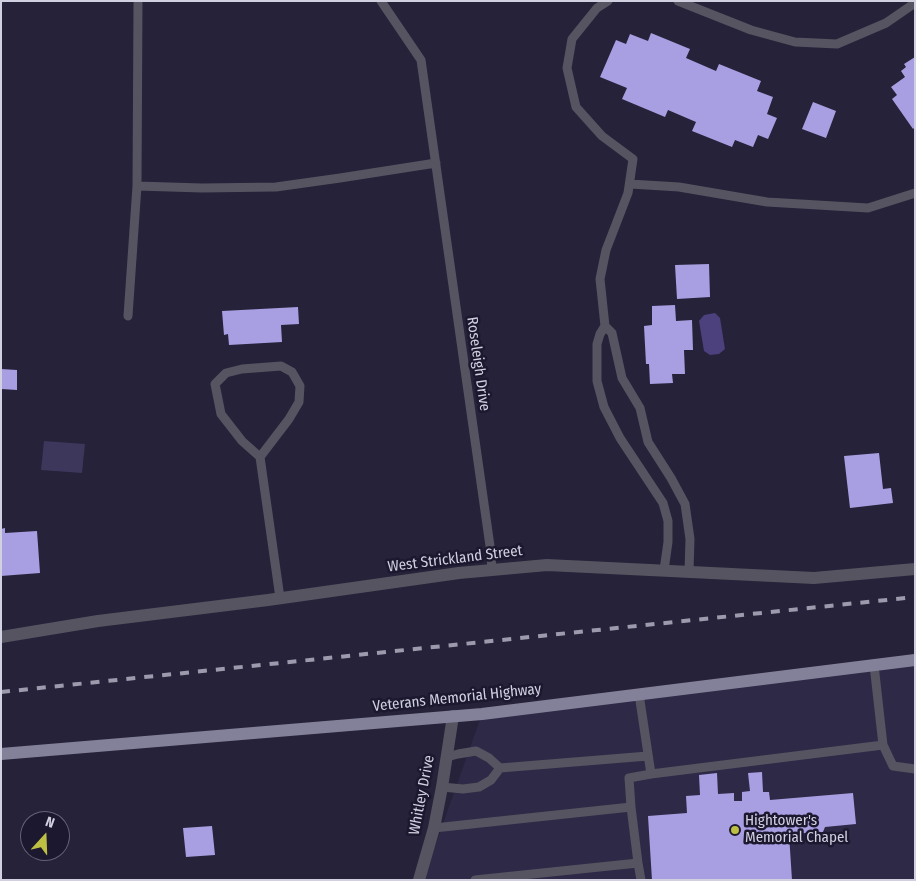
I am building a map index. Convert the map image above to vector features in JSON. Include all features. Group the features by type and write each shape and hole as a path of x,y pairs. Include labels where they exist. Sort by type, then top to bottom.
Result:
{"main road":[{"name":"Veterans Memorial Highway","path":"1,754 482,714 915,660"}],"street":[{"name":"West Strickland Street","path":"1,637 98,621 492,569 547,565 814,578 915,570"},
{"name":"Whitley Drive","path":"419,880 434,828 453,716"}],"lane":[{"path":"128,316 137,186 138,1"},
{"name":"Roseleigh Drive","path":"381,1 421,60 492,569"},
{"path":"608,1 597,8 572,39 567,68 576,108 602,136 633,159 628,193 606,250 600,279 605,326 597,344 597,380 604,407 620,438 663,503 668,521 668,542 664,570"},
{"path":"678,1 751,30 795,42 836,44 886,23 915,3"},
{"path":"137,186 202,188 276,186 436,163"},
{"path":"630,184 679,187 767,202 868,208 915,193"},
{"path":"605,326 612,333 622,378 640,408 648,442 668,472 685,504 690,539 689,571"},
{"path":"260,457 289,419 299,402 300,386 292,372 281,366 242,369 226,373 215,384 221,414 242,441 260,457 280,598"},
{"path":"874,665 883,745 893,766 915,769"},
{"path":"639,694 651,774"},
{"path":"641,880 629,778 883,745"},
{"path":"447,757 476,751 489,758 500,768 648,756"},
{"path":"442,787 479,788 491,780 500,768"},
{"path":"434,828 631,807"},
{"path":"475,880 638,863"}],"shaded area":[{"path":"715,313 720,318 725,349 719,354 710,355 704,351 699,321 704,315"},
{"path":"44,441 85,444 82,473 41,470"},
{"path":"915,660 915,880 423,880 482,714"}],"building":[{"path":"651,33 690,49 686,58 716,71 719,64 761,81 757,91 773,97 767,114 777,118 768,139 758,135 753,147 735,140 732,147 692,131 696,122 668,110 665,117 622,99 627,88 600,77 616,40 626,44 630,34 648,41"},
{"path":"915,57 915,127 913,129 892,99 897,95 891,87 905,77 901,71 906,67 904,64"},
{"path":"813,102 836,111 826,138 802,129"},
{"path":"709,264 710,297 677,299 675,265"},
{"path":"675,305 676,321 692,320 693,350 684,350 685,374 672,374 673,383 650,384 649,364 646,364 644,326 652,325 652,306"},
{"path":"298,307 299,324 281,325 282,342 229,345 228,334 224,335 222,311"},
{"path":"1,369 17,370 17,390 1,389"},
{"path":"879,453 883,489 891,488 893,503 850,508 844,456"},
{"path":"5,528 5,533 37,531 40,573 1,576 1,529"},
{"path":"762,772 763,792 769,792 770,800 853,793 856,824 825,827 823,832 789,834 792,880 652,880 648,816 687,813 686,796 700,795 699,775 717,773 718,794 734,793 734,801 742,801 742,792 750,791 748,773"},
{"path":"212,826 215,855 186,857 183,828"}],"railway":[{"path":"1,692 915,597"}],"place":[{"name":"Hightower's Memorial Chapel","path":"735,830"}]}
